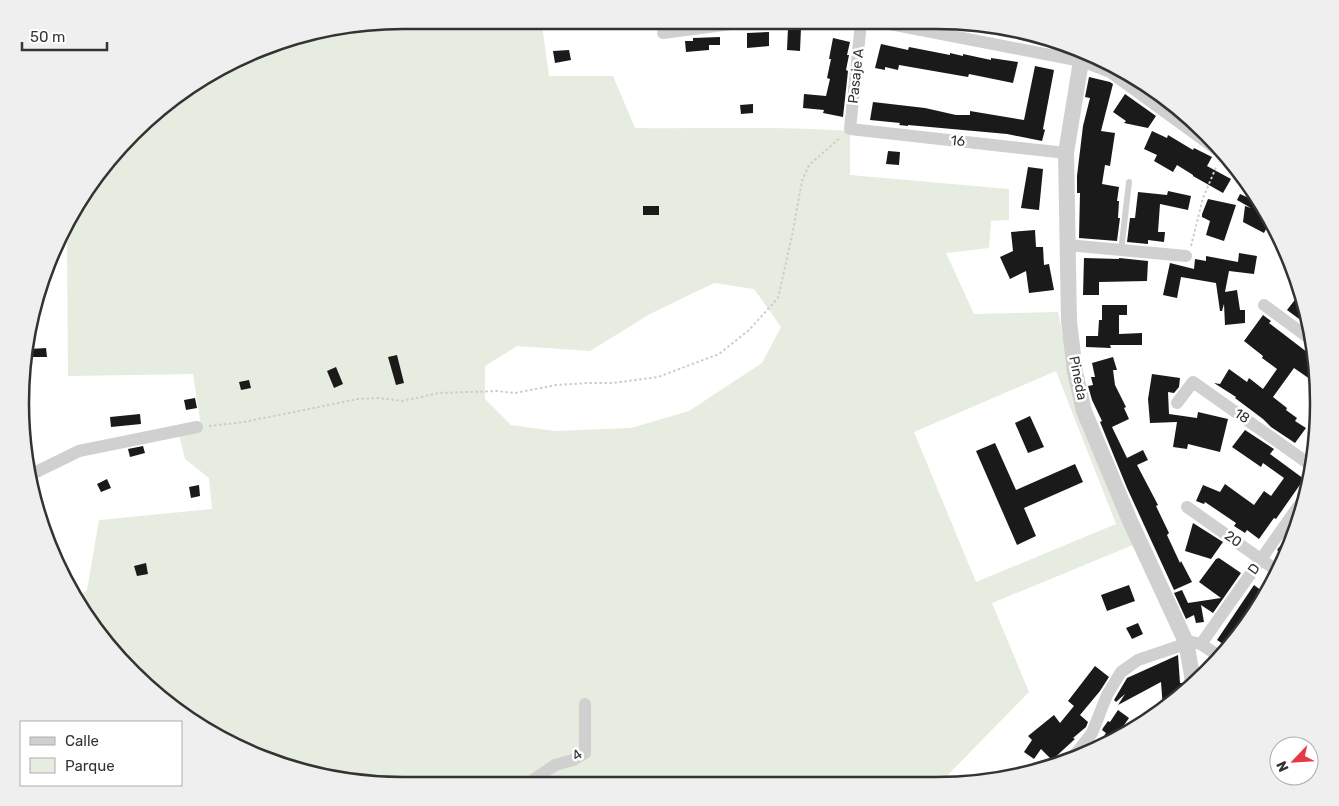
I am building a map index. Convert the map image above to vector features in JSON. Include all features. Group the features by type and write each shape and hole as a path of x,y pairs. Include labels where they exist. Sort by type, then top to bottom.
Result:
{"street":[{"path":"663,33 693,29"},
{"name":"Pasaje A","path":"850,129 860,29"},
{"path":"922,29 1066,52"},
{"name":"Pineda","path":"1081,58 1066,152 1069,321 1075,372 1084,411 1134,530 1193,643 1192,676"},
{"path":"1101,67 1203,140"},
{"name":"16","path":"850,129 1066,152"},
{"path":"1067,245 1186,256"},
{"path":"1264,305 1304,333"},
{"name":"18","path":"1177,403 1193,382 1305,461"},
{"path":"35,472 79,451 196,427"},
{"name":"20","path":"1187,507 1273,567"},
{"name":"D","path":"1193,643 1261,559 1293,514"},
{"path":"1079,749 1092,733 1107,695 1121,672 1138,660 1193,643 1214,654"},
{"name":"4","path":"539,777 555,765 573,760 585,752 585,704"}],"lane":[{"path":"1122,251 1129,182"}],"path":[{"path":"196,427 244,422 358,399 379,398 402,401 439,393 482,391 514,393 556,385 613,384 658,377 719,354 749,330 778,298 802,181 809,165 850,129"},
{"path":"1186,256 1193,243 1203,198 1223,163"}],"green space":[{"path":"403,29 543,29 549,76 613,76 635,128 770,128 850,131 850,175 1009,189 1009,220 991,221 989,248 946,253 974,314 1058,312 1078,411 1133,545 992,603 1029,692 946,777 403,777 354,774 306,764 260,749 237,739 175,700 138,668 122,650 106,631 81,594 87,590 99,520 212,509 209,478 185,459 179,434 201,427 193,374 68,376 67,242 71,231 92,195 106,175 138,138 175,106 237,67 260,57 306,42 354,32","holes":["714,283 754,289 781,327 762,363 689,411 631,428 555,431 511,425 485,399 485,366 517,346 590,351 650,314","1056,371 1116,524 976,582 914,432"]}],"building":[{"path":"788,29 801,29 800,51 787,50"},
{"path":"769,32 769,46 747,48 747,33"},
{"path":"720,37 720,45 709,45 709,50 686,52 685,41 693,41 693,38"},
{"path":"833,38 850,42 847,55 849,55 846,70 848,71 843,117 823,113 824,110 803,108 804,94 826,96 830,79 827,78"},
{"path":"881,44 908,50 909,47 950,55 950,53 963,56 963,54 991,60 991,58 1018,62 1013,83 969,74 968,77 899,65 898,70 885,67 885,70 875,68"},
{"path":"569,50 571,60 555,63 553,51"},
{"path":"1035,66 1054,70 1042,141 1007,134 908,126 899,125 900,123 870,120 873,102 925,108 956,115 970,115 970,111 1024,120"},
{"path":"1089,77 1113,84 1101,131 1115,133 1110,166 1105,165 1102,184 1119,187 1117,201 1119,201 1118,218 1120,218 1117,241 1079,238 1080,193 1077,193 1077,176 1083,126 1090,98 1085,97"},
{"path":"1125,94 1156,116 1148,128 1124,123 1126,121 1113,112"},
{"path":"753,104 753,113 741,114 740,105"},
{"path":"1152,131 1167,138 1168,135 1193,150 1194,148 1212,157 1207,166 1231,179 1223,193 1177,165 1173,172 1154,161 1157,155 1144,149"},
{"path":"888,151 900,152 899,165 886,164"},
{"path":"1028,167 1043,169 1039,210 1021,208"},
{"path":"1168,191 1191,196 1188,210 1160,204 1158,232 1165,232 1164,242 1148,240 1148,244 1127,242 1130,218 1135,218 1138,192 1167,195"},
{"path":"1240,194 1249,198 1267,228 1264,233 1243,222 1245,206 1251,208 1237,200"},
{"path":"1208,199 1236,205 1224,241 1206,235 1210,221 1202,217 1202,214"},
{"path":"643,206 659,206 659,215 643,215"},
{"path":"1035,230 1036,247 1043,247 1044,265 1049,264 1054,290 1029,293 1026,271 1010,279 1000,257 1013,251 1011,232"},
{"path":"1239,253 1257,256 1254,274 1229,271 1225,292 1237,290 1240,310 1245,310 1245,323 1225,325 1224,304 1222,311 1220,311 1216,283 1181,277 1177,298 1163,295 1170,263 1194,269 1195,259 1206,261 1206,256 1238,262"},
{"path":"1084,258 1119,258 1148,261 1147,281 1099,282 1099,295 1083,295"},
{"path":"1295,300 1300,320 1287,310"},
{"path":"1102,305 1127,305 1127,315 1119,315 1119,334 1142,333 1142,345 1110,345 1111,348 1086,347 1086,336 1098,336 1099,320 1102,320"},
{"path":"1263,315 1271,321 1269,323 1307,352 1309,378 1294,368 1273,397 1297,418 1295,421 1306,428 1295,443 1271,427 1236,397 1214,383 1220,384 1229,369 1247,382 1249,378 1263,389 1277,369 1244,341"},
{"path":"46,348 47,357 32,357 33,349"},
{"path":"397,355 404,383 396,385 388,357"},
{"path":"1113,357 1117,370 1113,370 1115,385 1126,407 1124,408 1129,419 1112,427 1127,458 1143,450 1148,460 1137,465 1158,505 1156,506 1169,533 1167,535 1180,563 1181,561 1192,582 1174,590 1127,488 1100,422 1102,421 1088,386 1093,385 1091,377 1095,377 1092,363"},
{"path":"336,367 343,384 334,388 327,371"},
{"path":"1152,374 1180,378 1179,387 1174,393 1168,392 1169,414 1197,418 1198,412 1228,419 1220,452 1188,444 1187,449 1173,447 1177,422 1150,423 1148,399"},
{"path":"249,380 251,388 241,390 239,382"},
{"path":"195,398 197,408 186,410 184,400"},
{"path":"140,414 141,424 111,427 110,417"},
{"path":"1030,416 1044,447 1028,453 1015,423"},
{"path":"1245,430 1274,449 1270,454 1303,478 1301,483 1276,519 1274,518 1259,539 1247,530 1245,533 1234,526 1236,523 1205,502 1204,504 1196,501 1203,485 1220,492 1225,484 1254,505 1264,491 1271,496 1284,478 1263,463 1261,467 1232,447"},
{"path":"995,443 1016,490 1075,464 1083,482 1024,508 1036,536 1017,545 976,451"},
{"path":"143,446 145,453 130,457 128,449"},
{"path":"107,479 111,488 101,492 97,484"},
{"path":"199,485 200,496 191,498 189,487"},
{"path":"1193,523 1223,542 1211,559 1185,551"},
{"path":"1284,541 1280,552 1277,550"},
{"path":"1219,558 1241,573 1213,613 1201,605 1204,622 1196,623 1194,615 1186,619 1174,593 1182,590 1188,603 1221,598 1199,582 1216,559"},
{"path":"146,563 148,574 137,576 134,566"},
{"path":"1129,585 1135,601 1107,611 1101,595"},
{"path":"1254,585 1260,590 1222,644 1217,640"},
{"path":"1138,623 1143,634 1132,639 1126,628"},
{"path":"1178,655 1180,683 1183,684 1162,701 1161,682 1118,705 1125,694 1116,702 1114,700 1127,678"},
{"path":"1095,666 1109,677 1080,715 1088,722 1086,727 1055,757 1051,759 1041,749 1034,759 1024,752 1032,740 1028,736 1054,715 1060,723 1074,706 1068,701"},
{"path":"1118,710 1129,718 1122,727 1102,739 1106,733 1102,730 1108,721 1110,722"}]}
